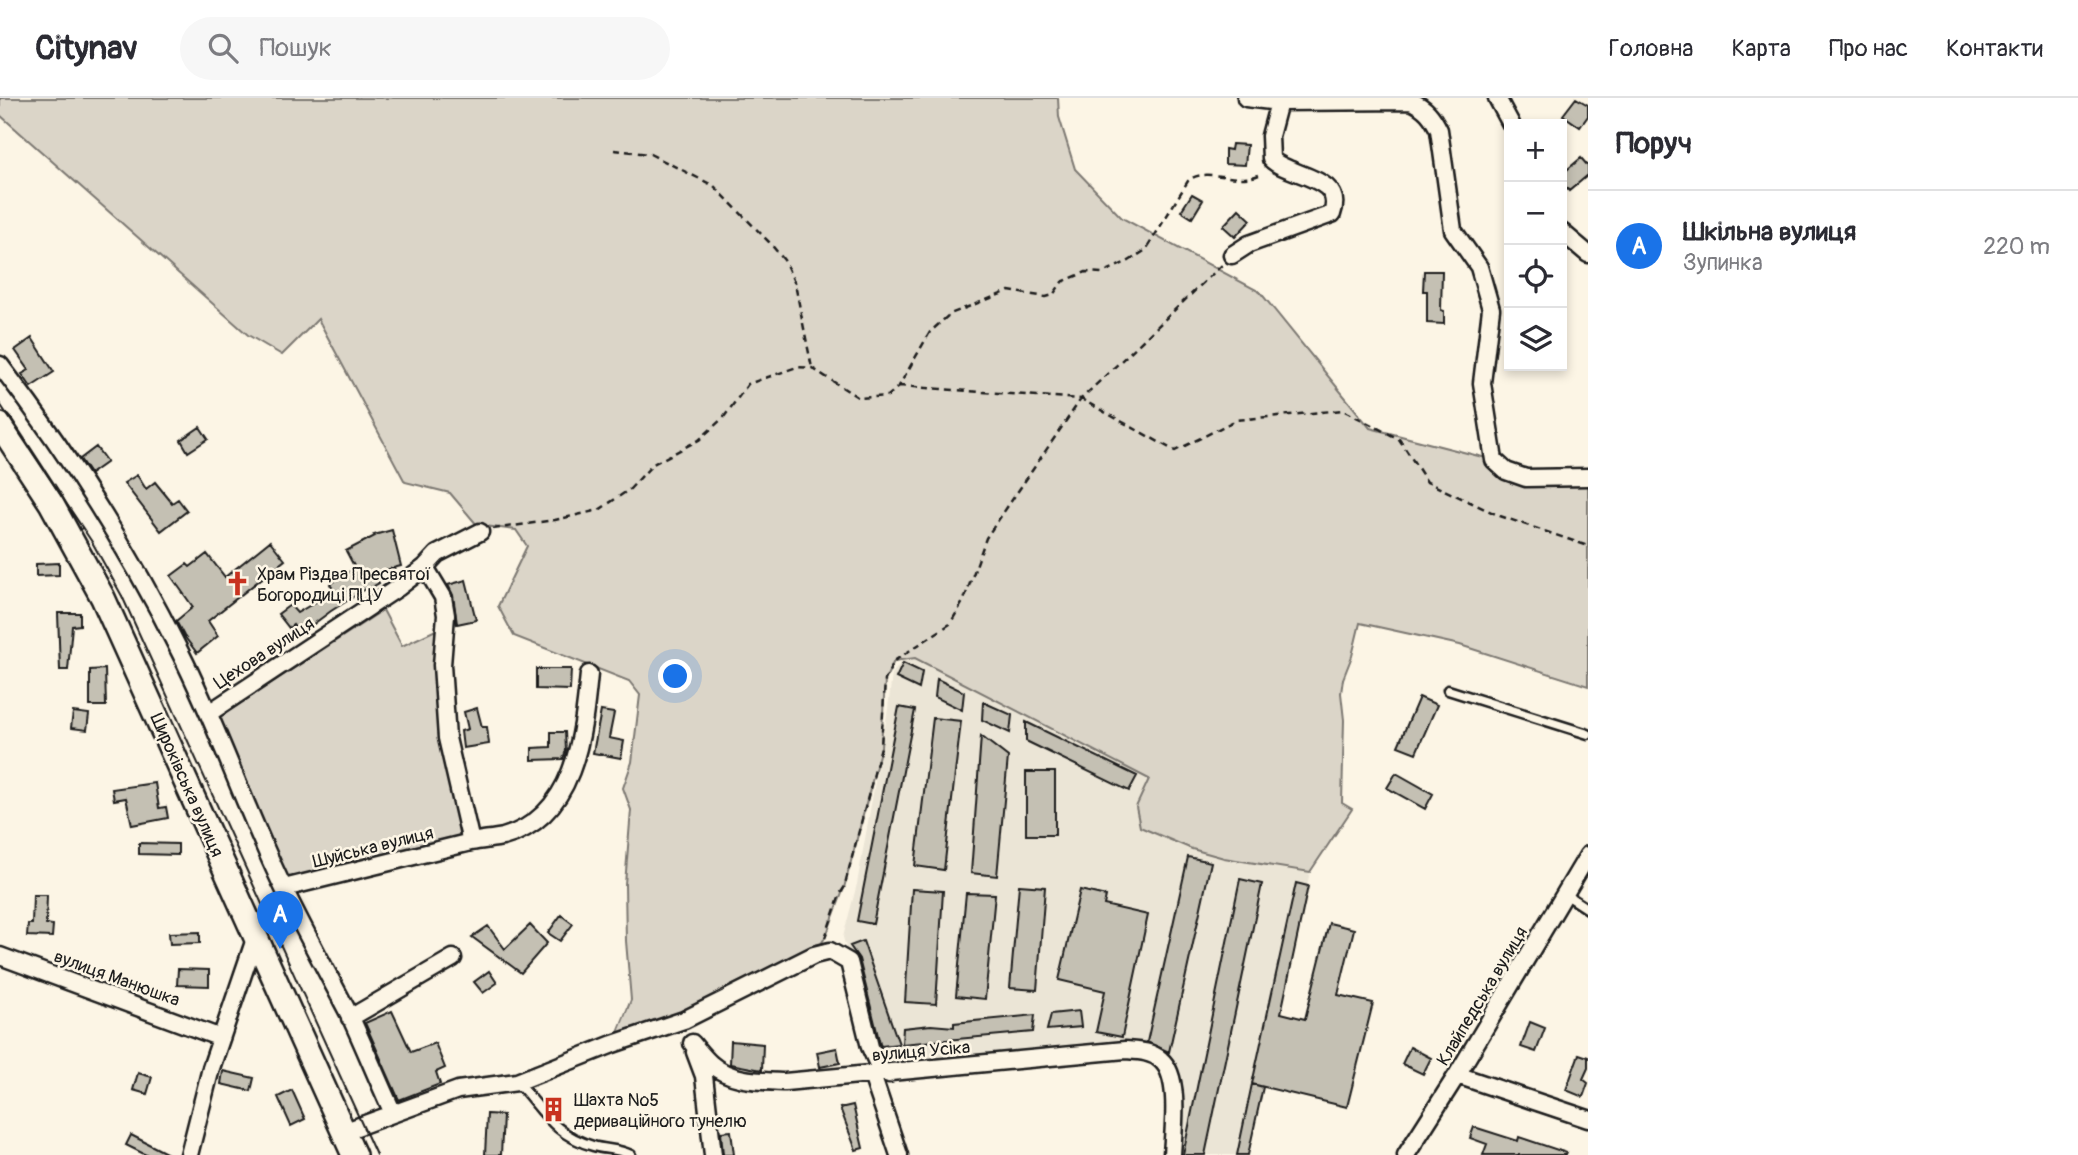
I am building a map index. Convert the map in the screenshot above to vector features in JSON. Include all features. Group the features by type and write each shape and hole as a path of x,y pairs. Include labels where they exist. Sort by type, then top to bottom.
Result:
{"main road":[{"name":"Широківська вулиця","path":"0,425 51,503 103,598 354,1155"}],"street":[{"path":"1246,98 1279,102 1411,101 1424,107 1433,116 1439,130 1453,230 1479,267 1492,309 1482,383 1494,460 1506,471 1526,478 1588,477"},
{"path":"1497,98 1508,119"},
{"path":"1232,255 1249,244 1332,214 1335,199 1329,189 1320,182 1277,165 1271,159 1270,136 1279,102"},
{"path":"1567,236 1588,254"},
{"path":"0,365 42,420 125,550 180,651 284,888 350,1018 393,1113"},
{"name":"Цехова вулиця","path":"209,713 398,587 425,567 436,554 480,532"},
{"path":"425,567 443,597 446,615 442,665 447,738 471,842"},
{"name":"Шуйська вулиця","path":"284,888 504,836 525,827 542,815 559,795 578,753 589,674"},
{"name":"Клайпедська вулиця","path":"1406,1155 1458,1076 1588,855"},
{"path":"189,1155 211,1068 255,939"},
{"path":"343,1132 458,1090 517,1082 613,1044 684,1020 814,955 830,951 849,962 870,1047 881,1071 889,1074"},
{"name":"вулиця Манюшка","path":"0,956 104,992 221,1038"},
{"path":"350,1018 453,958"},
{"path":"684,1020 704,1076 713,1155"},
{"name":"вулиця Усіка","path":"692,1043 711,1065 727,1074 754,1081 785,1082 1125,1050 1149,1052 1163,1061 1170,1073 1174,1093 1172,1155"},
{"path":"872,1075 900,1155"},
{"path":"1458,1076 1588,1119"}],"lane":[{"path":"1448,690 1588,734"},
{"path":"1565,894 1588,908"},
{"path":"517,1082 554,1126 592,1146 624,1151 631,1155"}],"path":[{"path":"614,150 650,154 714,186 769,242 784,260 795,284 813,368"},
{"path":"480,532 599,510 630,489 653,464 699,440 724,417 748,384 797,367 813,368 859,398 887,396 899,386 930,332 950,314 1009,291 1046,297 1053,295 1062,282 1086,272 1102,274 1146,250 1194,175 1232,179 1257,177 1277,165"},
{"path":"814,955 826,936 839,894 844,888 881,747 885,680 894,661 950,624 964,600 986,538 1081,399 1232,255"},
{"path":"899,386 1081,399 1175,451 1236,419 1343,410 1399,439 1427,482 1500,516 1588,546"}],"shaded area":[{"path":"0,98 1058,98 1059,117 1075,169 1122,218 1260,292 1370,428 1494,460 1506,471 1588,477 1588,686 1460,645 1360,623 1341,693 1344,720 1342,803 1352,809 1310,872 1224,858 1192,849 1140,827 1136,807 1149,779 915,658 894,661 885,680 881,747 844,888 826,936 814,955 613,1044 631,1000 625,884 631,810 623,788 632,762 640,695 629,681 514,636 498,606 527,546 516,530 477,525 450,493 405,482 318,319 282,355 248,335 0,115"},
{"path":"383,610 402,646 440,628 464,839 286,883 218,718"},
{"path":"915,657 1150,779 1136,807 1140,827 1192,849 1224,858 1310,872 1248,1155 1174,1155 1176,1107 1158,1054 881,1071 843,937 857,884 892,674 904,658"}],"building":[{"path":"1576,98 1588,105 1588,116 1580,127 1563,115"},
{"path":"1232,144 1247,145 1245,165 1225,164 1225,149 1231,150"},
{"path":"1581,158 1588,166 1588,175 1569,191 1567,170"},
{"path":"1192,194 1203,200 1192,218 1181,211"},
{"path":"1239,209 1251,220 1235,237 1223,226"},
{"path":"1424,271 1442,271 1441,310 1444,311 1444,324 1427,323 1427,291 1423,291"},
{"path":"32,338 54,372 31,387 22,374 29,370 15,350"},
{"path":"200,427 208,439 188,452 181,440"},
{"path":"96,447 107,462 90,474 80,459"},
{"path":"137,475 146,489 155,482 172,503 178,499 187,511 161,531 124,483"},
{"path":"392,530 401,566 374,573 379,583 331,611 300,634 293,625 289,628 278,614 290,605 297,613 334,591 330,584 355,568 346,551 374,535"},
{"path":"270,541 285,560 208,621 218,636 197,653 176,621 193,607 171,576 187,564 190,567 207,554 225,577"},
{"path":"59,563 59,575 36,576 36,564"},
{"path":"466,580 476,620 457,624 453,595 448,585"},
{"path":"58,613 80,613 80,625 72,626 68,670 60,670"},
{"path":"903,663 922,672 919,689 896,678"},
{"path":"105,669 106,706 90,706 90,670"},
{"path":"536,669 571,669 570,690 536,689"},
{"path":"937,679 964,692 962,710 935,697"},
{"path":"1419,697 1437,705 1416,753 1398,746"},
{"path":"983,702 1012,715 1010,733 982,720"},
{"path":"899,707 915,710 873,924 857,921"},
{"path":"477,708 482,727 487,727 489,744 463,748 461,731 468,729 464,712"},
{"path":"601,711 614,713 609,738 624,741 621,758 593,753"},
{"path":"73,712 89,714 87,730 71,728"},
{"path":"933,718 961,721 944,870 915,866"},
{"path":"1026,722 1137,776 1129,791 1026,741"},
{"path":"551,732 565,732 566,750 563,759 532,760 532,748 551,747"},
{"path":"981,736 1008,757 997,876 971,873"},
{"path":"1026,772 1055,772 1055,835 1026,835"},
{"path":"1396,773 1433,794 1425,809 1387,788"},
{"path":"155,783 159,808 166,807 168,818 132,825 126,798 114,800 112,789"},
{"path":"139,843 178,844 178,855 139,854"},
{"path":"1188,857 1211,862 1169,1052 1147,1042"},
{"path":"1240,879 1262,884 1205,1155 1183,1155"},
{"path":"1296,883 1308,886 1281,1013 1305,1019 1329,923 1354,929 1338,995 1373,1003 1347,1107 1252,1084"},
{"path":"1019,885 1045,887 1037,990 1010,988"},
{"path":"912,889 943,891 936,1004 905,1002"},
{"path":"1080,890 1106,896 1104,905 1148,915 1122,1037 1096,1032 1105,991 1059,980"},
{"path":"966,893 995,894 985,999 956,996"},
{"path":"33,895 47,895 46,924 53,925 52,937 27,936 28,924 32,924"},
{"path":"561,915 573,924 560,941 548,933"},
{"path":"530,925 547,943 521,973 472,937 488,926 505,949"},
{"path":"200,932 200,943 170,944 169,933"},
{"path":"863,941 899,1044 880,1044 859,959 850,946"},
{"path":"178,969 209,970 209,986 177,985"},
{"path":"489,971 497,983 483,993 474,982"},
{"path":"392,1011 411,1052 435,1043 445,1068 436,1072 440,1084 399,1100 365,1023"},
{"path":"1079,1011 1081,1027 1047,1030 1051,1014"},
{"path":"1035,1015 1033,1032 902,1044 903,1028 931,1025 954,1027 954,1023"},
{"path":"1530,1022 1545,1028 1536,1052 1521,1047"},
{"path":"731,1041 763,1044 762,1070 730,1064"},
{"path":"1410,1047 1431,1058 1423,1074 1402,1064"},
{"path":"837,1048 840,1063 820,1067 817,1052"},
{"path":"1579,1054 1588,1057 1588,1068 1583,1079 1588,1083 1583,1097 1566,1090"},
{"path":"223,1071 254,1078 251,1091 221,1084"},
{"path":"138,1073 152,1077 147,1094 133,1090"},
{"path":"1252,1084 1263,1087 1248,1155 1237,1155"},
{"path":"292,1090 305,1119 291,1126 278,1097"},
{"path":"853,1105 863,1148 856,1150 840,1108"},
{"path":"487,1114 503,1115 501,1155 485,1155"},
{"path":"1474,1127 1518,1141 1519,1137 1567,1153 1483,1155 1487,1144 1470,1138"},
{"path":"731,1131 734,1155 723,1155 721,1132"},
{"path":"131,1135 170,1155 146,1155 126,1145"}],"tram line":[{"path":"0,404 92,542 122,596 376,1155"}],"place":[{"name":"Храм Різдва Пресвятої Богородиці ПЦУ","path":"237,584"},
{"name":"Шкільна вулиця","path":"280,949"},
{"name":"Шахта №5 дериваційного тунелю","path":"554,1110"}]}
